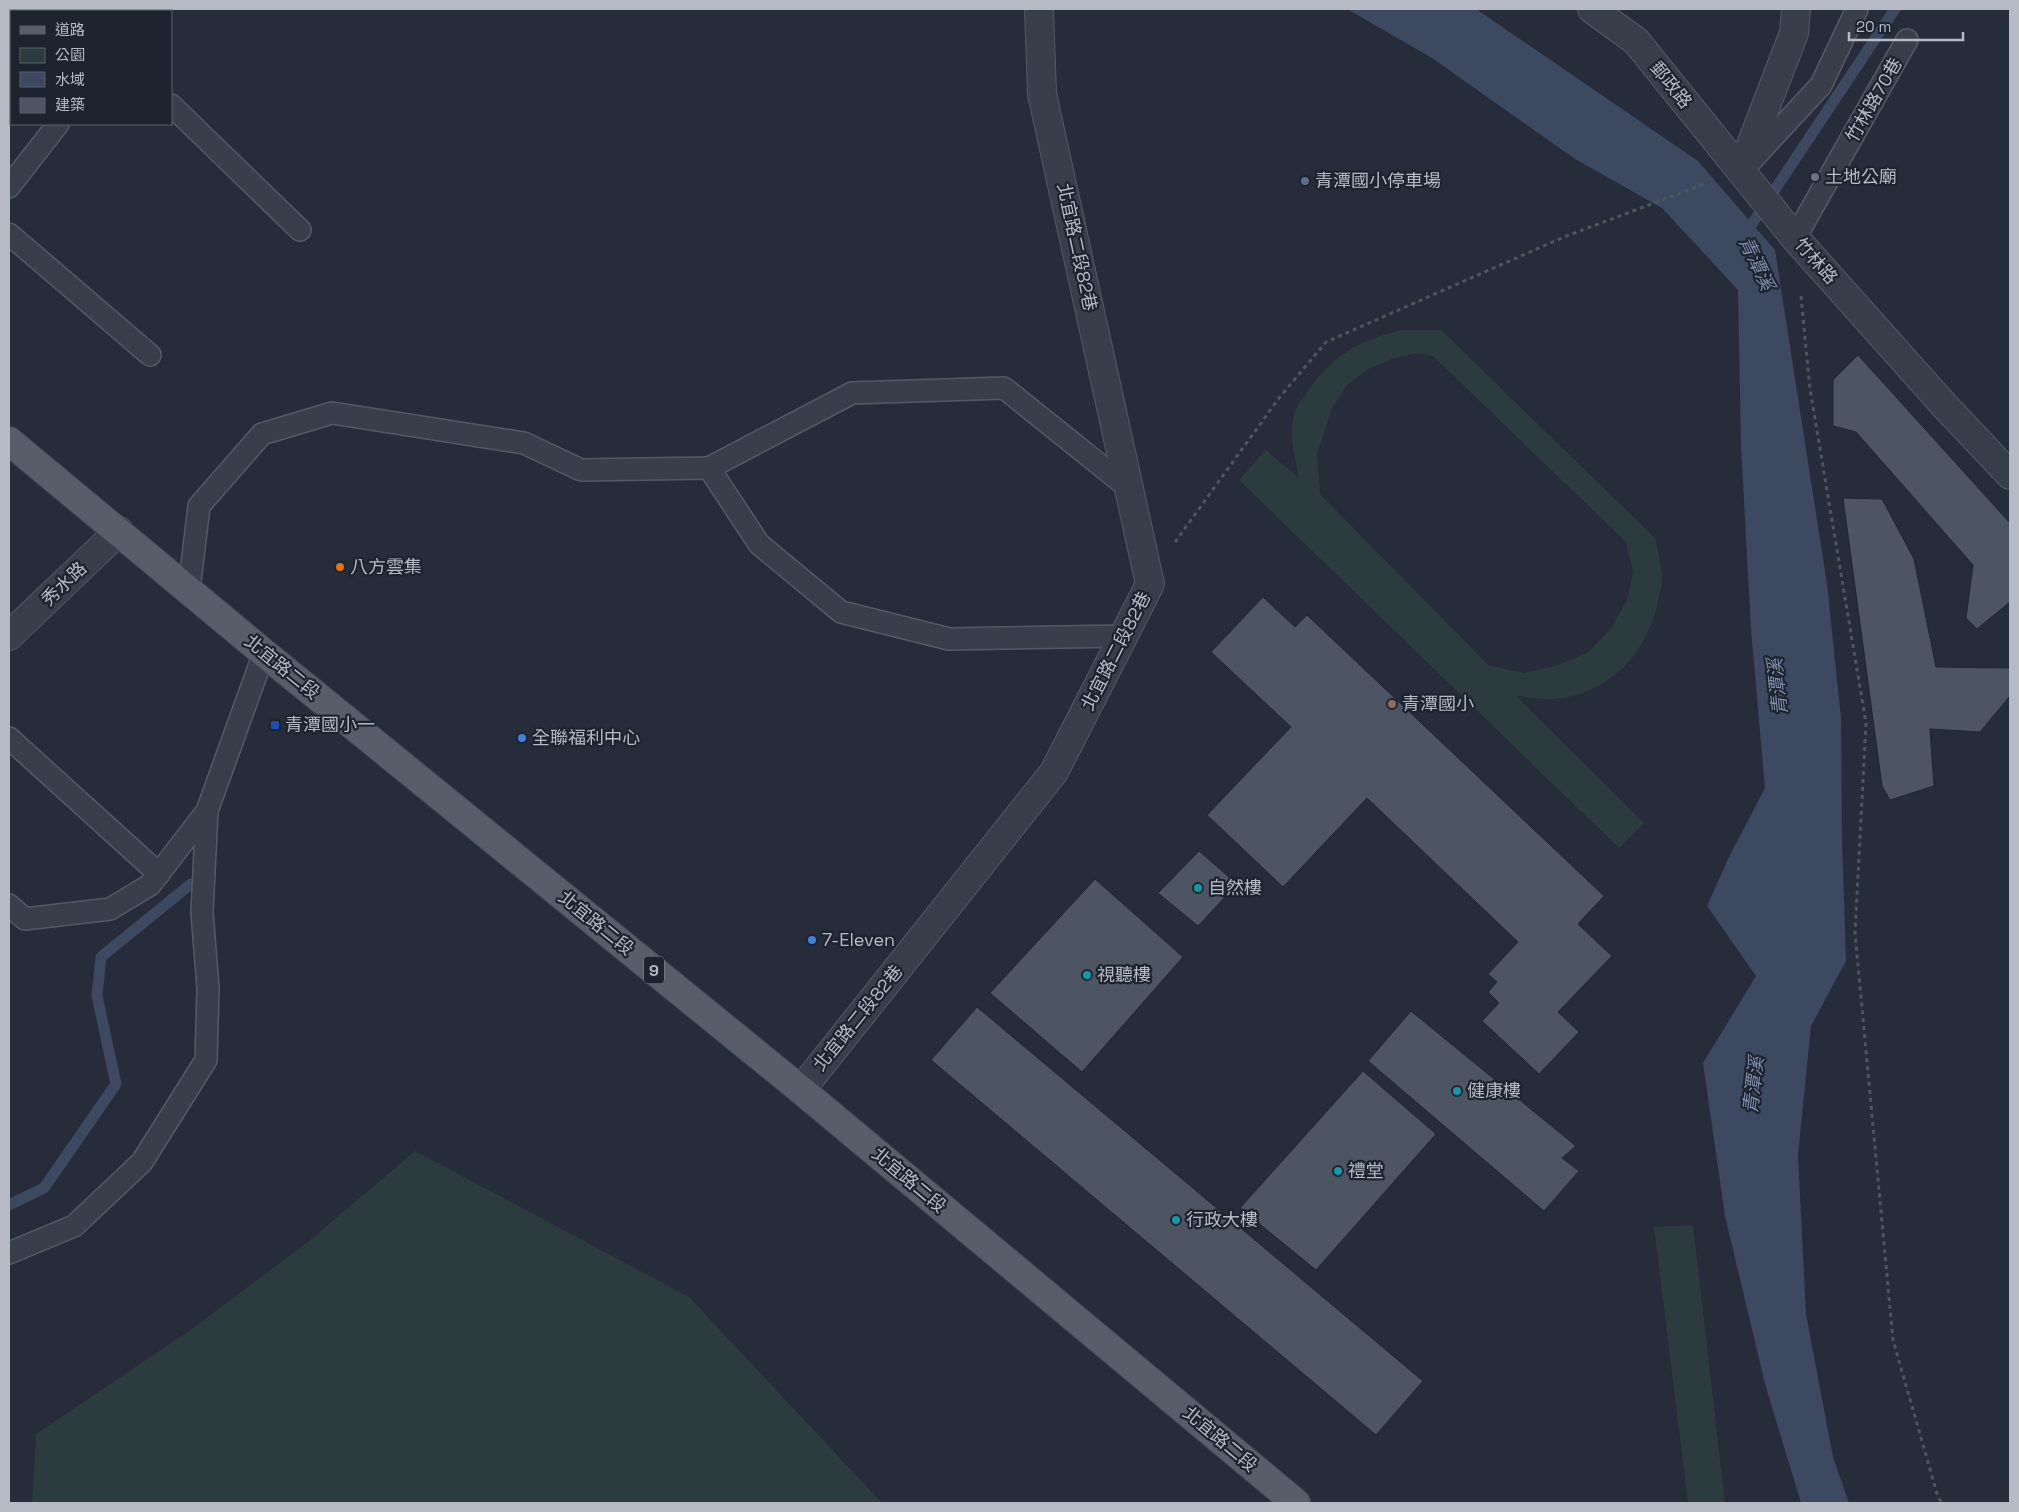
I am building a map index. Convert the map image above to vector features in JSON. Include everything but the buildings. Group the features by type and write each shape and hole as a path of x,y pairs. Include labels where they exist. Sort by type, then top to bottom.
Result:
{"main road":[{"name":"北宜路二段","path":"9,441 264,653 801,1090 1296,1503"}],"street":[{"name":"北宜路二段82巷","path":"801,1090 1054,772 1150,584 1042,94 1039,9"},
{"name":"郵政路","path":"1592,9 1636,41 1741,171"},
{"path":"1741,171 1794,33 1796,9"},
{"name":"竹林路","path":"1741,171 1795,238 1944,405 2010,475"},
{"name":"秀水路","path":"9,636 119,531"}],"lane":[{"path":"1741,171 1821,85 1857,9"},
{"name":"竹林路70巷","path":"1795,238 1907,40"},
{"path":"172,105 300,230"},
{"path":"9,184 57,125"},
{"path":"9,234 150,355"},
{"path":"189,590 199,506 262,434 332,414 524,443 581,470 709,468 852,393 1004,388 1130,489"},
{"path":"709,468 759,544 841,612 949,640 1124,636"},
{"path":"9,1253 74,1226 142,1162 206,1060 208,988 202,912 208,812 264,653"},
{"path":"9,738 159,874"},
{"path":"9,905 25,919 110,908 150,885 208,812"}],"path":[{"path":"1182,531 1279,398 1326,342 1564,237 1741,171"},
{"path":"1801,295 1810,388 1866,723 1855,933 1892,1340 1938,1497 1942,1503"}],"green space":[{"path":"1401,330 1441,330 1655,538 1662,580 1657,606 1643,642 1620,671 1588,691 1570,697 1542,699 1516,696 1644,823 1619,848 1239,480 1266,450 1299,478 1292,430 1292,422 1297,406 1325,369 1336,360 1358,345","holes":["1418,353 1433,356 1626,542 1633,572 1628,598 1612,627 1589,652 1555,666 1524,673 1488,665 1320,494 1317,455 1332,408 1347,385 1368,369 1392,359"]},
{"path":"415,1151 689,1297 882,1503 32,1503 36,1434 189,1331 309,1241"},
{"path":"1693,1225 1725,1503 1688,1503 1654,1227"}],"water":[{"name":"青潭溪","path":"1347,9 1476,9 1698,161 1775,250 1827,584 1841,718 1842,840 1846,961 1811,1026 1798,1155 1806,1314 1833,1457 1849,1503 1801,1503 1765,1384 1725,1216 1703,1063 1756,976 1707,906 1729,857 1765,788 1751,629 1741,445 1738,290 1662,208 1575,159 1432,58"}],"waterway":[{"name":"青潭溪","path":"1744,236 1895,9"},
{"path":"9,1205 44,1188 116,1084 97,996 101,957 191,884"}],"place":[{"name":"土地公廟","path":"1815,177"},
{"name":"青潭國小停車場","path":"1305,181"},
{"name":"八方雲集","path":"340,567"},
{"name":"青潭國小","path":"1392,704"},
{"name":"青潭國小一","path":"275,725"},
{"name":"全聯福利中心","path":"522,738"},
{"name":"自然樓","path":"1198,888"},
{"name":"7-Eleven","path":"812,940"},
{"name":"視聽樓","path":"1087,975"},
{"name":"健康樓","path":"1457,1091"},
{"name":"禮堂","path":"1338,1171"},
{"name":"行政大樓","path":"1176,1220"}]}
